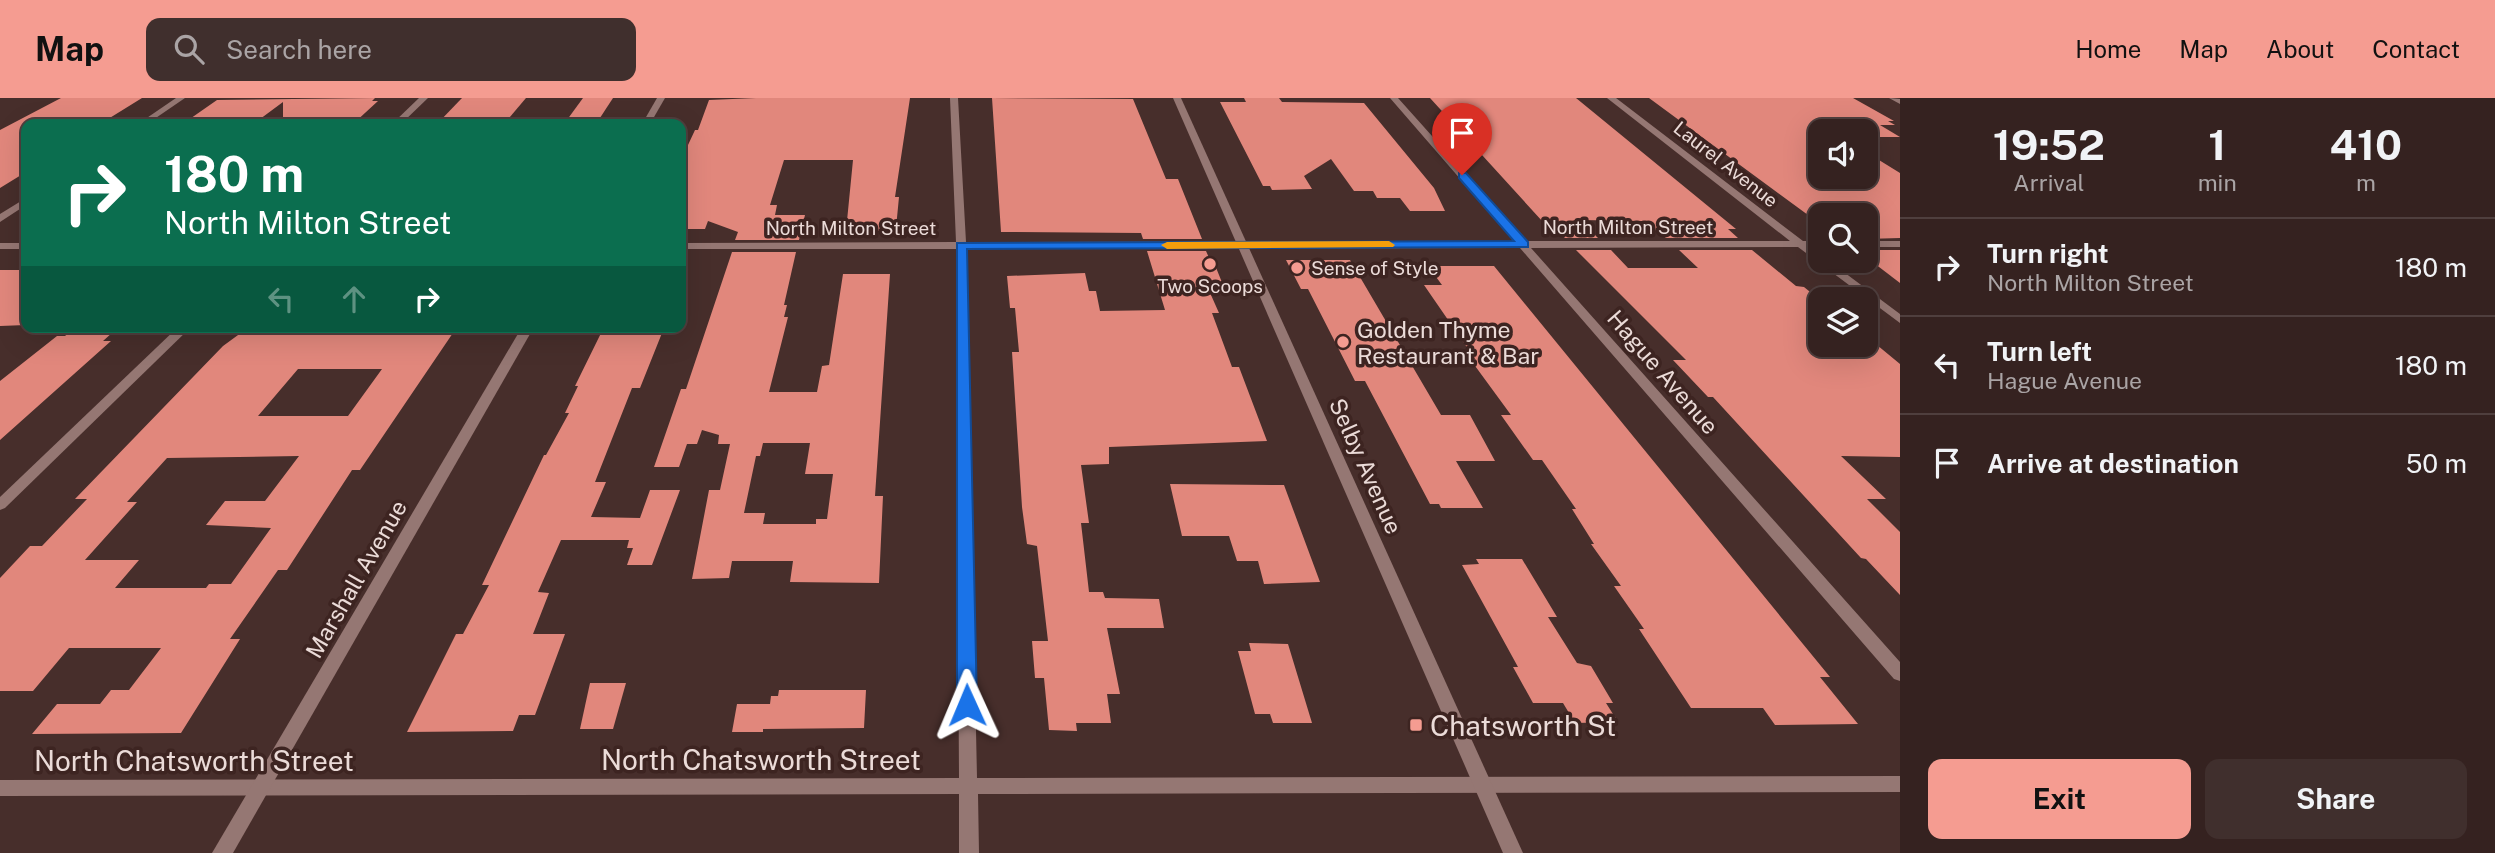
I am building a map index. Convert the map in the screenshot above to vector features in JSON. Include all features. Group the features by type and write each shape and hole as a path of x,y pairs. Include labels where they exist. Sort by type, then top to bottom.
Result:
{"street":[{"path":"150,119 181,98"},
{"path":"401,119 424,98"},
{"path":"649,119 661,98"},
{"path":"954,98 961,246 970,853"},
{"name":"Selby Avenue","path":"1177,98 1513,853"},
{"name":"Hague Avenue","path":"1394,98 1900,674"},
{"name":"Laurel Avenue","path":"1611,98 1808,250"},
{"path":"1893,98 1900,102"},
{"path":"0,219 21,204"},
{"name":"North Milton Street","path":"686,246 1808,244"},
{"path":"1878,244 1900,244"},
{"path":"0,246 21,246"},
{"name":"Laurel Avenue","path":"1838,273 1900,320"},
{"path":"0,505 179,333"},
{"name":"Marshall Avenue","path":"222,853 525,333"},
{"name":"North Chatsworth Street","path":"0,788 1900,784"}],"building":[{"path":"61,98 142,98 108,119 21,119 21,175 0,188 0,130"},
{"path":"375,98 372,101 378,101 358,119 283,119 283,102 260,119 190,119 217,100"},
{"path":"462,98 526,98 508,119 442,119"},
{"path":"583,98 613,98 599,119 568,119"},
{"path":"910,98 895,197 899,197 896,228 893,231 846,231 853,160 784,160 770,205 777,205 775,215 805,215 799,240 735,240 738,232 708,221 705,229 686,229 686,149 695,130 698,130 709,100"},
{"path":"992,98 1133,99 1166,179 1178,179 1202,239 1143,239 1141,233 1001,232"},
{"path":"1244,98 1279,98 1282,102 1364,103 1434,188 1445,211 1410,211 1400,198 1377,198 1373,191 1354,191 1331,159 1304,176 1312,189 1272,190 1270,186 1263,186 1220,102 1246,102"},
{"path":"1430,98 1576,98 1736,229 1728,229 1738,238 1666,238 1643,221 1580,220 1598,238 1565,238 1549,222 1543,222"},
{"path":"1649,98 1853,98 1894,121 1888,121 1895,125 1880,125 1900,137 1878,137 1878,119 1808,119 1808,189 1878,189 1878,159 1900,173 1900,238 1878,239 1878,203 1808,203 1808,215"},
{"path":"1576,250 1611,250 1628,268 1698,268 1679,250 1752,250 1796,286 1808,290 1808,357 1878,357 1878,346 1900,364 1900,457 1841,456 1886,499 1867,499 1900,532 1900,595 1866,559 1861,558 1713,397 1708,397 1673,360 1686,360"},
{"path":"1878,250 1900,250 1900,283 1878,266"},
{"path":"1147,251 1206,251 1210,260 1213,260 1227,295 1211,295 1219,313 1212,313 1232,367 1239,367 1267,441 1109,447 1109,464 1081,465 1089,523 1081,523 1089,592 1103,592 1105,598 1159,599 1164,628 1107,628 1120,694 1107,694 1111,723 1076,723 1077,731 1049,730 1044,678 1035,678 1032,641 1048,641 1037,546 1027,544 1022,507 1012,352 1019,352 1015,308 1010,308 1007,276 1085,273 1089,291 1096,291 1100,311 1165,310"},
{"path":"732,252 796,252 784,305 787,305 784,317 788,317 769,392 817,392 822,366 829,365 843,274 890,274 875,496 883,496 879,583 790,582 793,561 732,561 729,578 692,579 709,490 720,490 730,444 718,444 719,435 702,430 697,444 687,444 679,467 654,467 681,389 686,389","holes":["763,443 810,443 805,474 833,474 827,519 816,519 816,524 763,524 765,513 744,513 756,456 760,456"]},
{"path":"1286,260 1350,260 1441,415 1470,415 1495,461 1456,461 1483,508 1441,508 1439,504 1430,504 1365,381 1355,381 1308,289 1301,289"},
{"path":"1428,266 1494,266 1830,677 1820,677 1858,724 1775,725 1763,708 1691,708 1639,629 1644,629 1614,586 1621,586 1591,544 1594,544 1572,509 1576,509 1542,460 1533,460 1501,415 1511,415 1470,359 1475,359 1424,285 1442,285"},
{"path":"0,270 21,270 21,325 0,326"},
{"path":"69,333 112,333 103,341 111,341 0,440 0,381 57,336"},
{"path":"241,333 453,333 360,470 352,470 287,570 278,570 230,639 240,639 181,733 32,734 57,704 100,704 111,690 129,690 161,648 69,648 33,691 0,691 0,578 30,546 42,546 87,499 75,499 223,346","holes":["298,369 382,369 348,416 258,416","299,456 265,501 225,501 206,525 271,528 231,584 209,584 206,588 115,588 139,560 85,560 137,502 127,502 167,458"]},
{"path":"601,333 662,333 640,388 632,388 595,482 606,482 591,517 640,518 650,490 680,490 652,565 627,565 633,548 627,548 629,540 561,540 538,592 549,593 533,634 565,634 535,715 519,715 513,731 407,732 456,634 463,634 489,585 482,585 544,455 569,413 565,413 578,386 575,386"},
{"path":"1170,484 1284,485 1320,582 1264,584 1258,561 1237,561 1229,536 1182,536"},
{"path":"1476,559 1522,559 1557,617 1548,617 1577,663 1591,666 1613,703 1606,703 1618,722 1575,723 1563,703 1533,703 1513,667 1518,667 1462,565 1479,564"},
{"path":"1249,643 1288,644 1312,723 1273,723 1270,714 1255,714 1238,651 1251,651"},
{"path":"590,683 626,683 613,729 580,729"},
{"path":"779,690 866,690 864,728 732,732 737,704 770,704 771,696 778,696"}],"slow traffic":[{"path":"1167,245 1389,245"}],"place":[{"name":"Two Scoops","path":"1210,264"},
{"name":"Sense of Style","path":"1297,268"},
{"name":"Golden Thyme Restaurant & Bar","path":"1343,342"},
{"name":"Chatsworth St","path":"1416,725"}],"route":[{"path":"967,705 961,246 1523,245 1462,175"}]}
